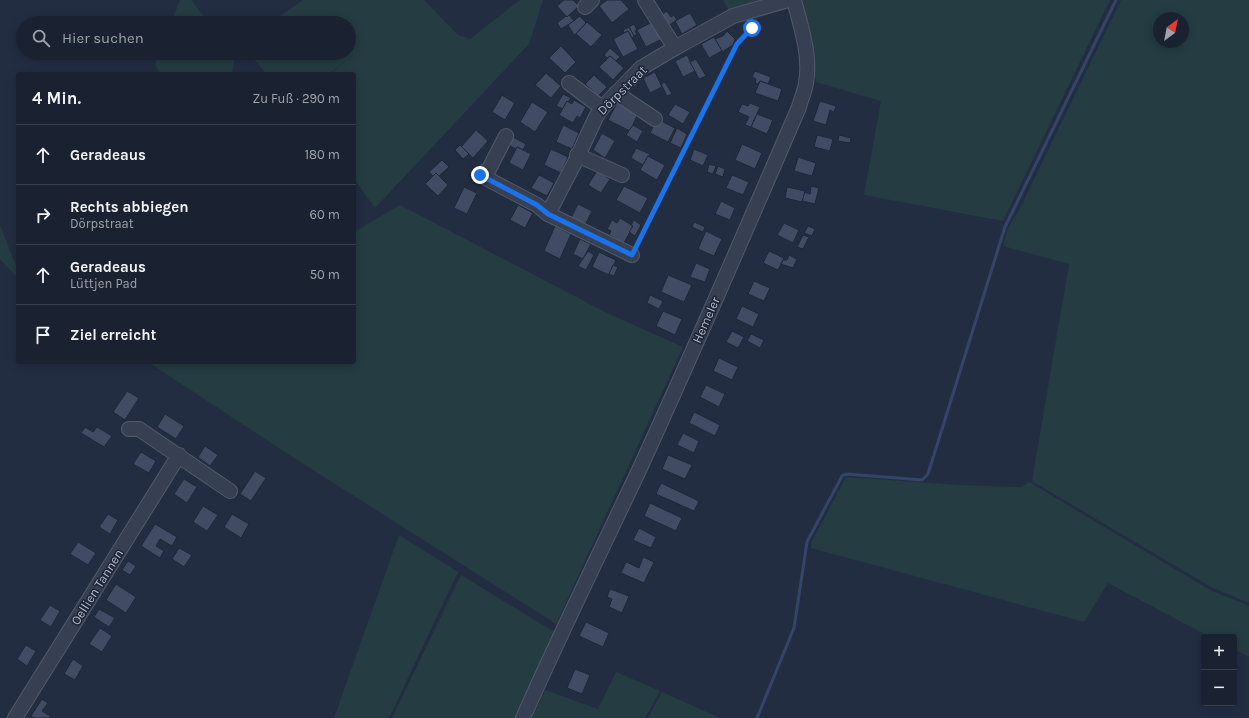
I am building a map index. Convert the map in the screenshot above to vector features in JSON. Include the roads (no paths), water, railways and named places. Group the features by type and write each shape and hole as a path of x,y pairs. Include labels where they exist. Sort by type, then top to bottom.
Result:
{"street":[{"path":"645,0 675,48"},
{"name":"Dörpstraat","path":"548,214 596,117 602,108 641,68 733,16 788,0"},
{"name":"Hemeler","path":"523,718 691,355 799,107 806,83 807,65 805,42 794,0"},
{"path":"569,83 602,108"},
{"path":"616,93 655,119"},
{"path":"506,136 489,169 480,175 537,205 548,214 632,255"},
{"path":"577,155 622,175"},
{"path":"129,429 139,429 230,491"},
{"name":"Oellien Tannen","path":"15,718 179,455"}],"waterway":[{"path":"757,718 794,628 807,542 842,476 846,474 922,480 928,474 1005,227 1116,0"}]}
